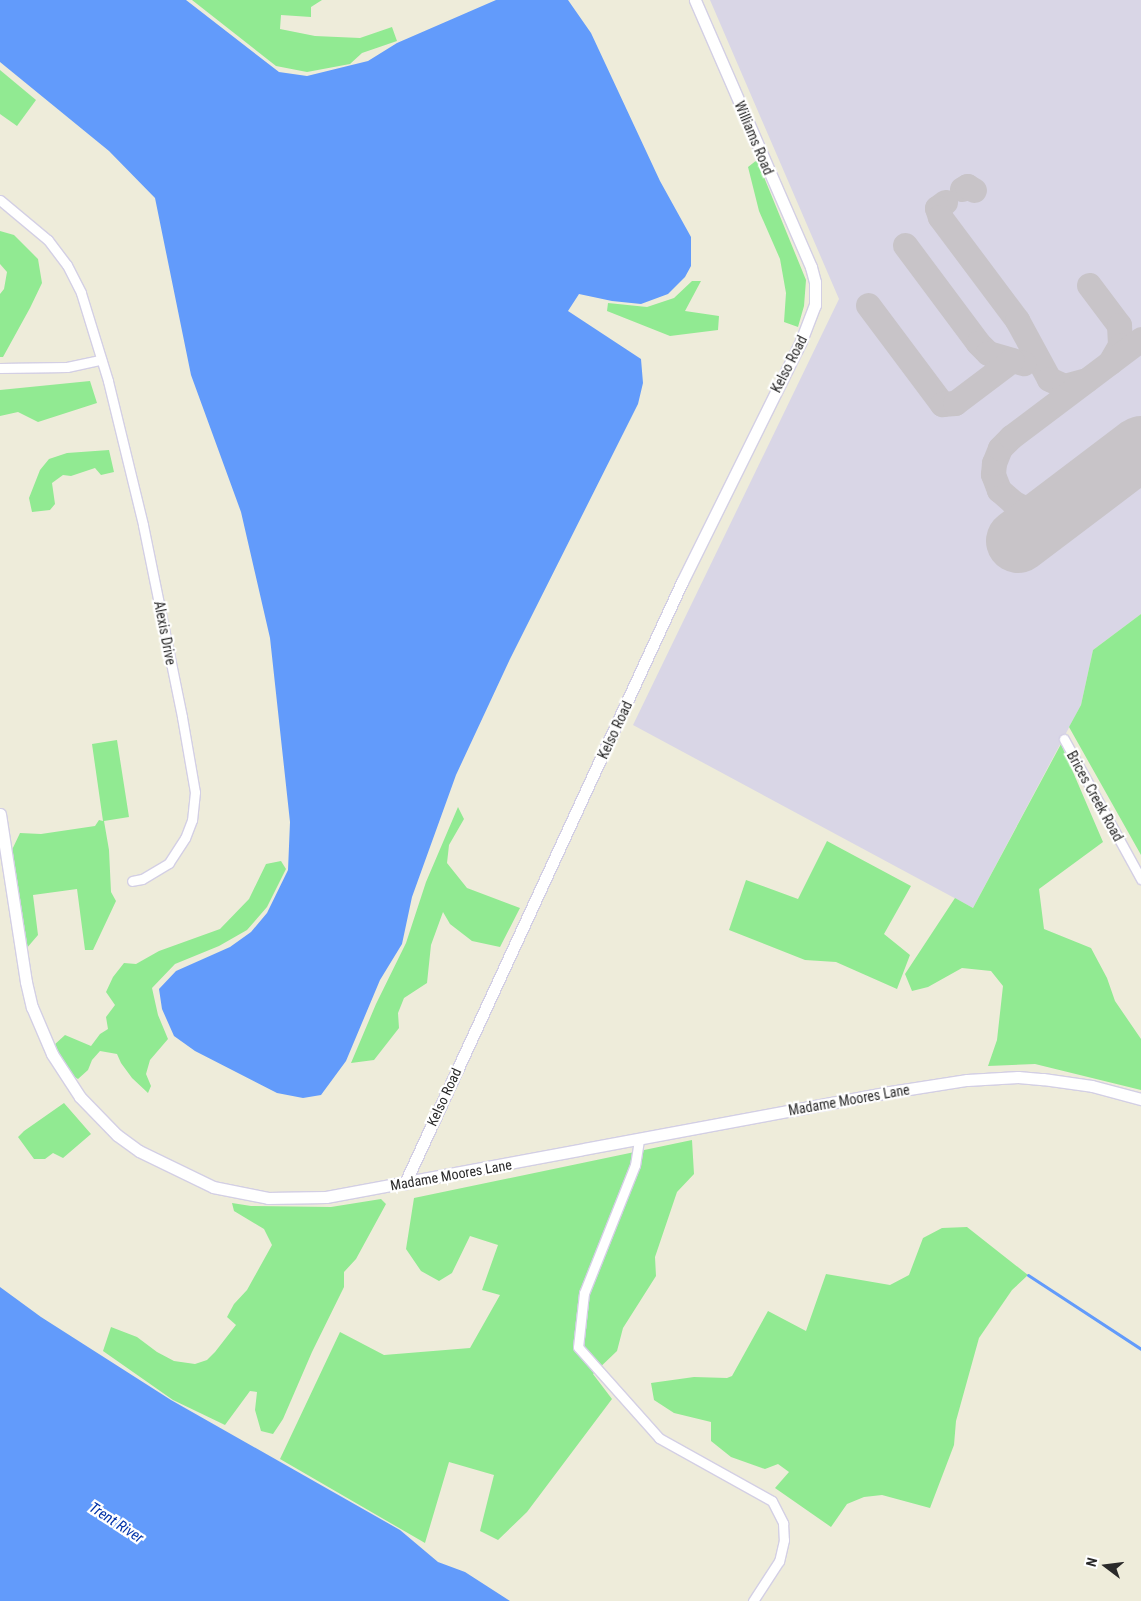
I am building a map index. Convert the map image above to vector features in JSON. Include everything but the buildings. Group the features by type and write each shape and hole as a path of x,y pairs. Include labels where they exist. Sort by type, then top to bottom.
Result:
{"street":[{"name":"Williams Road","path":"695,0 813,276"},
{"name":"Alexis Drive","path":"0,200 36,228 67,265 81,294 101,360 143,525 187,744 195,792 192,820 176,853 163,867 142,879 132,881"},
{"name":"Kelso Road","path":"405,1183 682,582 808,327 815,305 813,276"},
{"path":"0,368 67,367 101,360"},
{"name":"Brices Creek Road","path":"1064,739 1141,879"},
{"name":"Madame Moores Lane","path":"0,814 21,957 38,1023 52,1054 80,1097 117,1135 139,1151 213,1187 268,1198 316,1198 890,1092 967,1080 1018,1077 1043,1079 1092,1086 1141,1099"},
{"path":"638,1140 635,1165 584,1294 578,1347 659,1438 772,1502 783,1523 784,1540 779,1561 753,1601"}],"shaded area":[{"path":"710,0 1141,0 1141,614 1093,650 1081,705 973,908 633,725 839,299"}],"green space":[{"path":"192,0 322,0 311,7 311,17 281,15 280,29 315,36 360,38 392,27 397,41 362,53 350,64 307,72 276,66"},
{"path":"0,70 36,100 17,126 0,114"},
{"path":"757,160 806,280 804,306 798,327 784,322 786,293 780,259 759,211 748,167"},
{"path":"0,231 14,235 38,259 42,283 3,357 0,357 0,294 4,289 7,272 0,264"},
{"path":"692,281 701,281 685,311 719,316 718,330 670,336 607,311 608,303 647,307 674,298"},
{"path":"90,381 97,403 38,422 18,412 0,416 0,390"},
{"path":"109,450 114,472 101,475 95,468 71,476 63,475 52,483 55,504 50,510 32,512 29,498 40,470 49,459 67,453"},
{"path":"1141,614 1141,855 1069,727 1081,705 1093,650"},
{"path":"117,740 129,817 104,821 109,850 111,892 116,901 93,950 85,950 77,889 33,895 38,935 26,949 10,854 20,833 41,834 95,826 99,820 103,821 92,744"},
{"path":"1061,744 1103,842 1039,889 1044,929 1091,948 1107,978 1115,1001 1141,1039 1141,1090 1035,1064 988,1066 997,1040 1003,986 991,971 962,968 928,987 912,991 905,974 955,898 973,908"},
{"path":"458,807 464,819 449,845 447,863 467,888 520,908 500,947 472,941 450,924 443,912 431,945 427,983 404,998 398,1013 399,1028 374,1060 351,1063 376,1004 406,943 426,882"},
{"path":"827,841 911,886 884,934 910,955 897,989 836,962 805,960 729,930 746,880 798,899"},
{"path":"281,861 286,869 267,907 247,930 219,946 175,964 152,988 158,1015 168,1039 150,1060 146,1074 151,1086 148,1093 132,1078 117,1054 100,1051 92,1060 88,1070 78,1079 70,1074 53,1046 65,1035 91,1046 100,1034 108,1029 106,1017 115,1005 106,992 113,977 124,963 136,964 159,951 220,929 249,899 266,864"},
{"path":"64,1103 91,1134 63,1158 53,1153 45,1159 34,1159 18,1137"},
{"path":"692,1140 694,1174 677,1192 655,1257 656,1276 623,1328 617,1351 593,1374 612,1399 527,1512 498,1540 480,1531 494,1475 449,1462 425,1543 280,1459 340,1332 384,1355 470,1348 500,1295 482,1290 498,1245 470,1236 452,1273 439,1281 421,1271 406,1249 414,1198"},
{"path":"381,1199 386,1204 356,1259 344,1272 344,1287 312,1352 283,1419 273,1434 261,1431 255,1410 257,1392 250,1391 225,1425 173,1400 103,1351 111,1327 137,1337 157,1352 174,1361 195,1364 207,1360 215,1352 236,1325 227,1317 234,1304 247,1290 272,1245 264,1229 234,1211 232,1203 251,1206 331,1207"},
{"path":"967,1227 1028,1275 1012,1290 979,1338 956,1421 954,1445 930,1508 882,1495 864,1497 847,1504 831,1527 775,1488 789,1472 778,1464 765,1469 731,1457 711,1441 711,1422 674,1413 654,1400 651,1383 694,1377 727,1378 732,1376 768,1311 806,1331 826,1274 890,1285 909,1275 923,1238 942,1228"}],"water":[{"path":"0,0 186,0 279,72 307,76 368,61 397,43 496,0 568,0 591,33 660,181 691,237 691,266 685,277 668,294 641,304 612,301 579,294 568,311 641,359 643,383 638,404 510,659 456,775 412,897 402,944 380,980 346,1061 321,1095 303,1098 277,1093 195,1051 174,1036 162,1009 159,989 176,971 230,947 251,932 267,913 288,870 290,822 270,638 241,512 191,375 155,198 109,151 0,62"},
{"name":"Trent River","path":"0,1287 41,1317 171,1400 400,1530 438,1562 465,1572 510,1601 0,1601"}],"waterway":[{"path":"1028,1275 1141,1349"}],"taxiway":[{"path":"962,189 967,186 974,190"},
{"path":"945,202 937,208 940,217 1017,320 1049,379 1064,386 1086,380"},
{"path":"905,245 978,343 988,353 1024,363"},
{"path":"1089,285 1119,325 1120,345 1110,362"},
{"path":"868,305 942,404 955,403 1012,360"},
{"path":"1048,519 1014,503 999,490 993,474 994,463 1000,448 1011,437 1141,339"}],"runway":[{"path":"1018,541 1141,448"}]}
